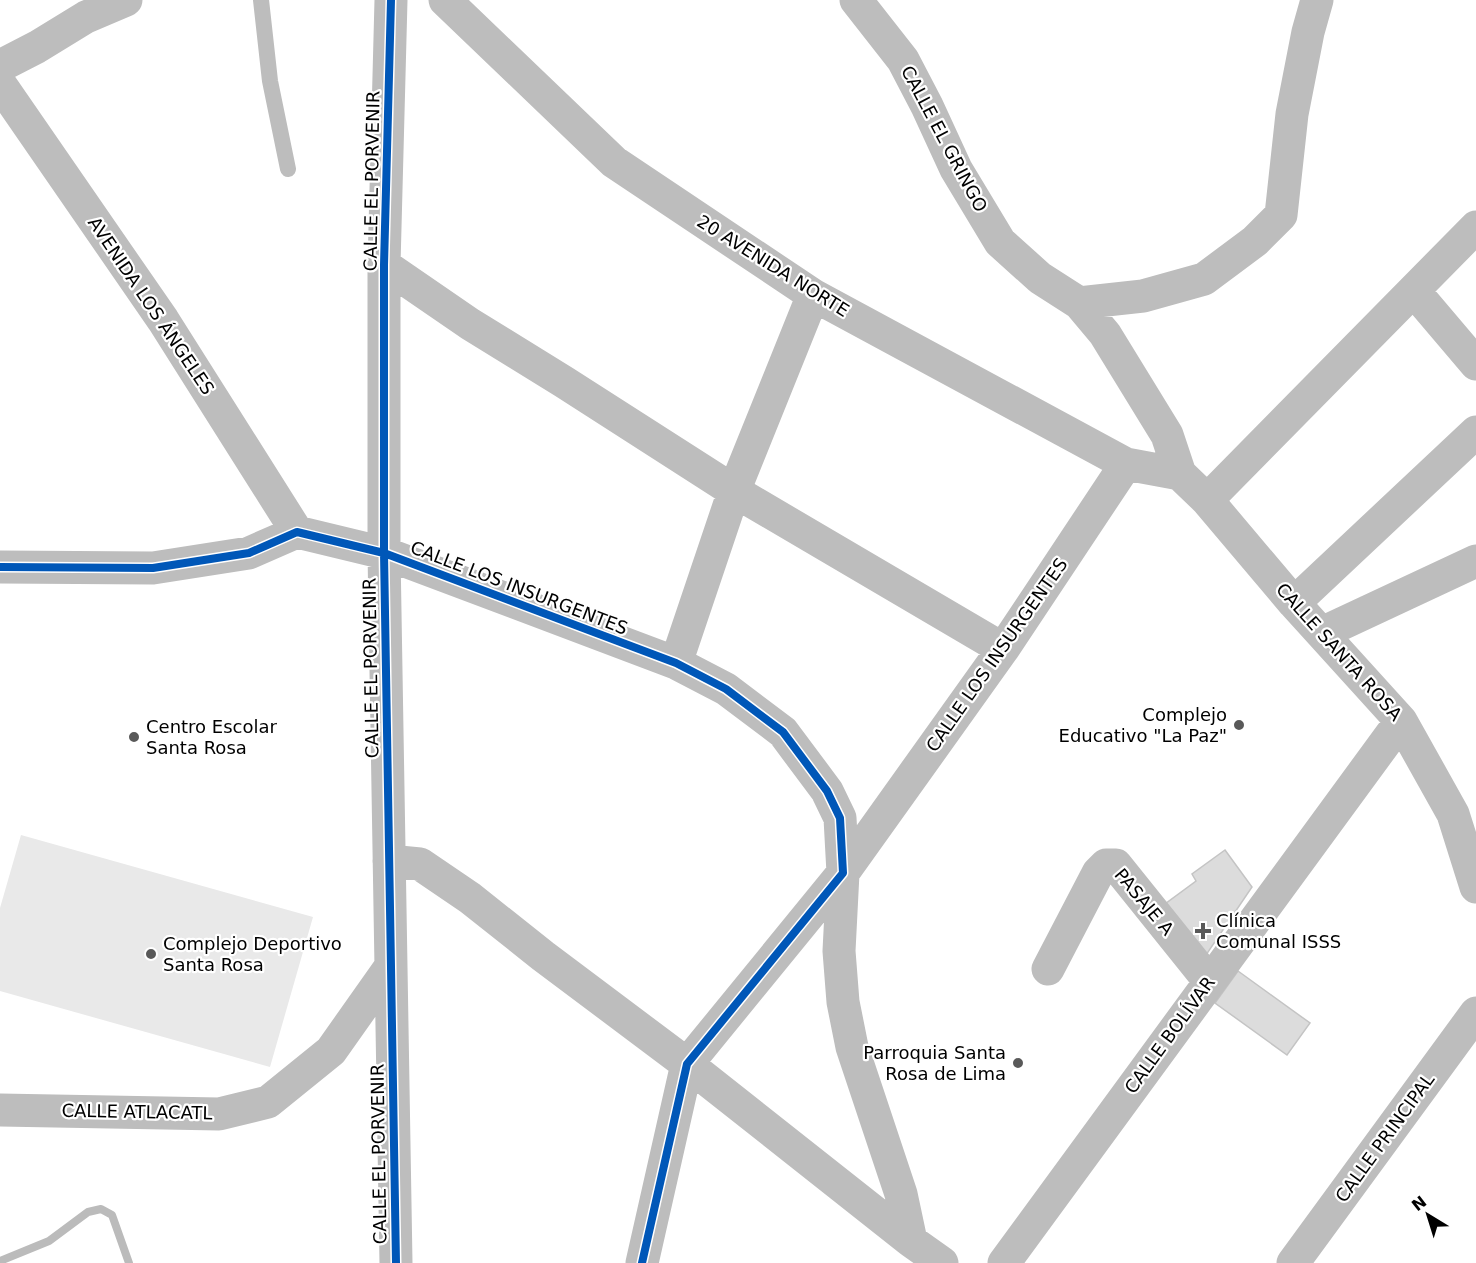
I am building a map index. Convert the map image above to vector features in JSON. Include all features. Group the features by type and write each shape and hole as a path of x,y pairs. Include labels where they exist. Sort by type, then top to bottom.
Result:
{"street":[{"name":"CALLE EL PORVENIR","path":"391,0 384,265 384,553 396,1263"},
{"name":"20 AVENIDA NORTE","path":"445,0 614,162 813,295 1126,464 1180,474"},
{"name":"CALLE EL GRINGO","path":"856,0 903,60 956,169 1000,242 1040,278 1079,303 1105,334 1167,435 1180,474"},
{"path":"1079,303 1143,296 1204,279 1256,241 1281,215 1292,114 1308,32 1317,0"},
{"path":"0,66 37,48 86,17 122,1"},
{"name":"AVENIDA LOS ÁNGELES","path":"0,84 163,320 297,532"},
{"path":"1207,500 1476,227"},
{"path":"384,265 470,324 734,490 1003,650"},
{"path":"1414,291 1476,364"},
{"path":"676,663 734,490 813,295"},
{"path":"1294,603 1476,432"},
{"name":"CALLE LOS INSURGENTES","path":"843,873 1003,650 1126,464"},
{"name":"CALLE SANTA ROSA","path":"1180,474 1207,500 1294,603 1401,721 1453,814 1476,887"},
{"path":"0,567 153,568 249,553 297,532"},
{"name":"CALLE LOS INSURGENTES","path":"297,532 384,553 676,663 726,689 783,732 827,791 840,818 843,873 839,951 843,1002 852,1047 901,1194 911,1242"},
{"path":"1322,633 1476,561"},
{"name":"CALLE BOLÍVAR","path":"1004,1263 1401,721"},
{"path":"389,861 420,864 470,897 571,977 687,1064 911,1242 942,1263"},
{"name":"PASAJE A","path":"1048,969 1098,873 1106,865 1116,865 1210,982"},
{"path":"642,1263 687,1064 843,873"},
{"name":"CALLE ATLACATL","path":"0,1110 219,1114 268,1102 331,1051 391,966"},
{"name":"CALLE PRINCIPAL","path":"1293,1263 1476,1013"}],"lane":[{"path":"261,0 270,81 288,169"}],"shaded area":[{"name":"Complejo Deportivo Santa Rosa","path":"21,835 313,917 270,1067 0,991 0,908"}],"building":[{"name":"Clínica Comunal ISSS","path":"1225,850 1252,887 1204,958 1165,904 1196,881 1192,874"},
{"path":"1238,971 1310,1023 1287,1055 1215,1003"}],"waterway":[{"path":"0,1261 49,1241 88,1212 101,1209 112,1215 129,1263"}],"cycle path":[{"path":"391,0 384,265 384,553 396,1263"},
{"path":"0,567 153,568 249,553 297,532 384,553 676,663 726,689 783,732 827,791 840,818 843,873 687,1064 642,1263"}],"place":[{"name":"Complejo Educativo \"La Paz\"","path":"1239,725"},
{"name":"Centro Escolar Santa Rosa","path":"134,737"},
{"name":"Clínica Comunal ISSS","path":"1203,931"},
{"name":"Complejo Deportivo Santa Rosa","path":"151,954"},
{"name":"Parroquia Santa Rosa de Lima","path":"1018,1063"}]}
